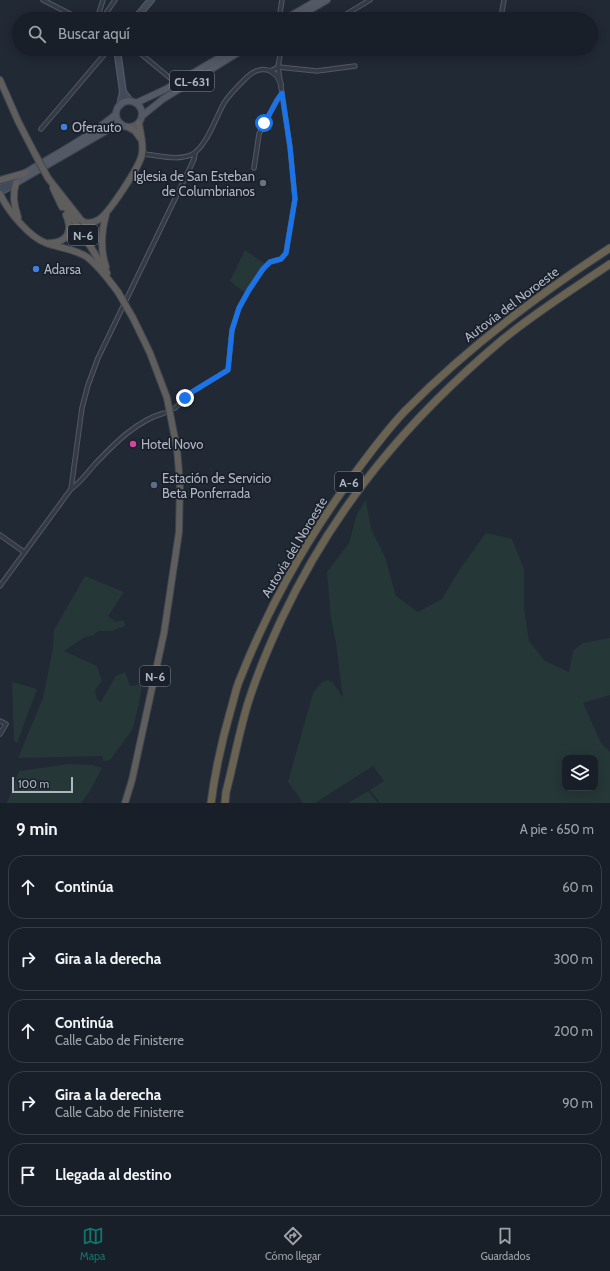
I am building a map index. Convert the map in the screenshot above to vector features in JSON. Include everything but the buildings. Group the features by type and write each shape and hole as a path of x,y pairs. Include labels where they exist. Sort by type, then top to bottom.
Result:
{"highway":[{"name":"N-6","path":"0,80 15,114 48,178 118,292 150,353 167,398 176,442 180,484 179,532 164,633 134,773 125,803"},
{"path":"48,178 76,215 84,222 99,220 106,214 132,175 142,154 139,123"},
{"path":"128,127 135,131 141,141"},
{"path":"0,180 25,172"},
{"path":"45,243 64,240 70,228 48,178"},
{"path":"16,183 13,192 14,206 19,221"},
{"path":"13,192 8,196 0,194 2,202 28,231 45,243 72,250 87,257 118,292"},
{"path":"106,214 101,238 101,250 105,265 118,292"},
{"name":"Autovía del Noroeste","path":"211,803 227,724 240,680 286,579 324,514 377,443 404,412 449,369 495,329 610,247"},
{"name":"Autovía del Noroeste","path":"225,803 226,792 248,703 269,646 312,560 362,485 389,450 438,398 503,339 513,333 540,311 610,264"},
{"path":"513,333 610,269"}],"main road":[{"path":"297,12 318,0"},
{"path":"307,12 327,0"},
{"path":"140,12 149,1"},
{"path":"0,188 91,132 116,114 123,92 118,56"},
{"name":"CL-631","path":"120,105 125,102 133,102 176,83 222,56"},
{"name":"CL-631","path":"139,123 142,116 163,99 233,56"},
{"path":"123,92 140,107 142,116"},
{"path":"116,114 117,119 121,124 128,127 135,126 139,123"},
{"path":"0,194 72,150 121,124"}],"street":[{"path":"43,0 66,12"},
{"path":"99,12 103,0"},
{"path":"107,12 115,0"},
{"path":"280,12 282,0"},
{"path":"350,12 370,0"},
{"path":"502,11 504,0"},
{"path":"41,129 103,56"},
{"path":"143,56 176,83"},
{"path":"175,408 192,392 228,370 232,330 239,308 258,275 270,262 281,259 286,253 295,199 290,147 278,67 280,56"},
{"path":"271,71 278,67 317,70 355,66"},
{"path":"142,154 184,157 195,153 203,144 224,103 238,86 256,70 262,69 271,71 277,76 281,84"},
{"path":"254,168 259,134 282,93"},
{"path":"71,489 82,408 88,384 98,358 189,170 195,153"},
{"path":"0,585 71,489 79,483 111,447 127,433 144,422 164,413"},
{"path":"0,535 24,552"},
{"path":"0,721 6,724 0,734"}],"shaded area":[{"path":"245,250 264,263 245,293 230,281"},
{"path":"366,500 371,529 385,557 396,596 418,612 442,599 460,569 486,533 512,539 524,569 524,609 529,641 545,661 569,672 573,651 583,643 610,638 610,695 583,703 601,743 610,752 610,803 380,803 370,790 384,781 373,766 315,803 303,803 288,782 313,693 322,682 328,680 333,683 343,698 336,643 331,618 327,572 349,543 357,514"},
{"path":"85,576 124,592 108,616 116,622 124,620 125,626 112,631 98,631 94,635 83,638 64,651 97,666 102,681 95,690 97,700 101,702 116,676 125,672 130,686 142,684 139,704 132,730 110,760 103,761 103,756 18,758 43,698 53,648 54,630"},
{"path":"12,682 37,689 17,743 14,741"},
{"path":"69,764 92,765 102,768 90,791 81,803 7,803 19,771"},
{"path":"368,791 378,803 348,803"}],"place":[{"name":"Oferauto","path":"64,127"},
{"name":"Iglesia de San Esteban de Columbrianos","path":"263,183"},
{"name":"Adarsa","path":"36,269"},
{"name":"Hotel Novo","path":"133,444"},
{"name":"Estación de Servicio Beta Ponferrada","path":"154,485"}],"route":[{"path":"185,398 192,392 228,370 230,363 232,330 239,308 263,269 270,262 281,259 286,253 295,199 292,160 282,93 264,123"}]}
